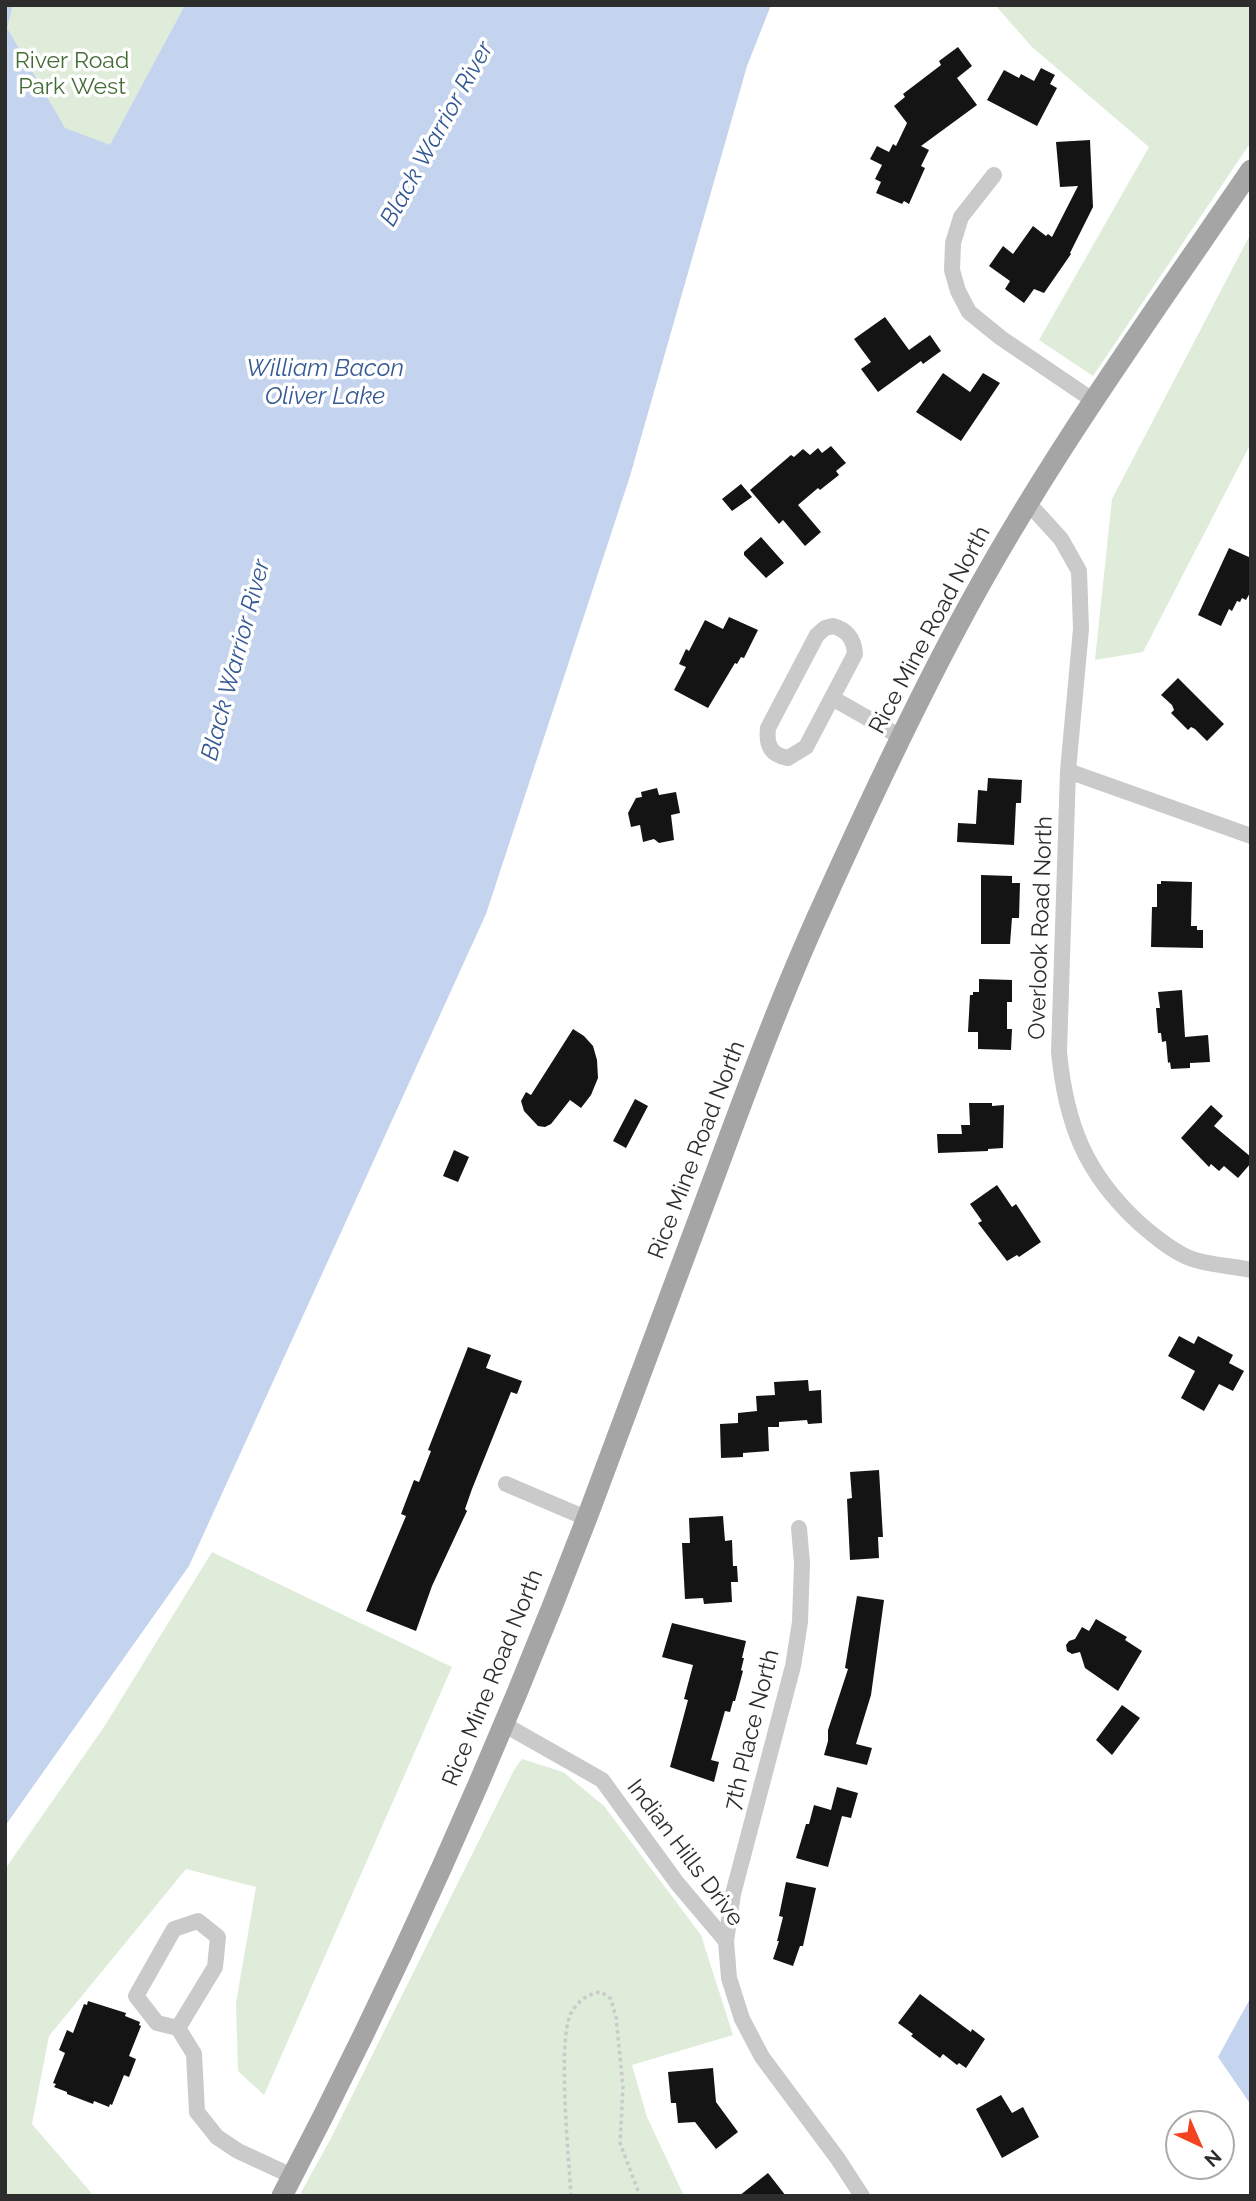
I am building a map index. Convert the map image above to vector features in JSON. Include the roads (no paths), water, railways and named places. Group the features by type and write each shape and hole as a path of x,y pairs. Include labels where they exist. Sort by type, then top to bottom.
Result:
{"main road":[{"name":"Rice Mine Road North","path":"282,2196 380,2003 505,1725 757,1063 821,907 901,737 958,624 1029,505 1094,401 1251,170"}],"street":[{"path":"994,175 961,217 953,243 952,270 958,291 969,312 1001,338 1094,401"},
{"name":"Overlook Road North","path":"1029,505 1061,539 1079,571 1081,629 1068,771 1059,1052 1063,1093 1075,1134 1101,1180 1121,1206 1154,1236 1191,1259 1251,1270"},
{"path":"833,626 849,635 855,654 832,698 806,747 788,758 777,756 769,749 768,728 817,635 825,628 833,626"},
{"path":"832,698 901,737"},
{"path":"1068,771 1251,836"},
{"path":"506,1485 586,1518"},
{"name":"7th Place North","path":"726,1941 733,1894 793,1666 800,1622 802,1563 799,1528"},
{"name":"Indian Hills Drive","path":"505,1725 603,1780 677,1883 726,1941 729,1978 742,2019 757,2048 862,2196"},
{"path":"178,2028 215,1967 218,1937 198,1921 174,1929 136,1996 157,2023 178,2028 194,2054 197,2112 217,2137 238,2151 292,2176"}],"water":[{"name":"William Bacon Oliver Lake","path":"5,5 13,5 7,28 65,128 110,145 185,5 771,5 747,66 630,476 486,914 189,1566 5,1826"},
{"path":"1251,1997 1251,2105 1218,2057"}],"park label":[{"name":"River Road Park West","path":"72,74"}],"water label":[{"name":"Black Warrior River","path":"437,134"},
{"name":"Black Warrior River","path":"236,660"}]}
